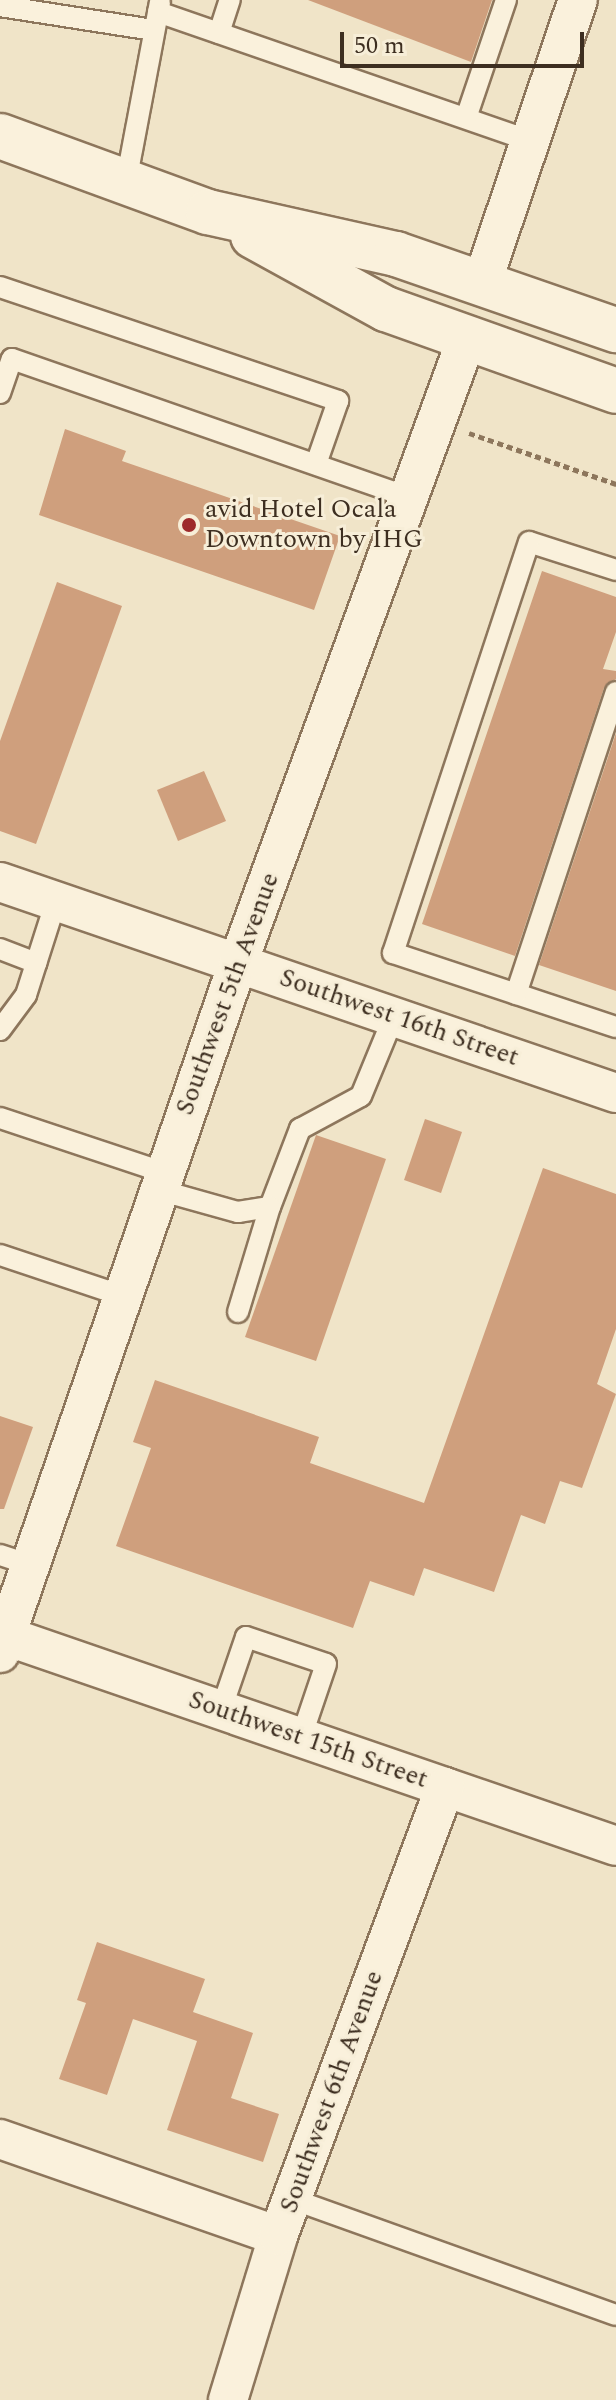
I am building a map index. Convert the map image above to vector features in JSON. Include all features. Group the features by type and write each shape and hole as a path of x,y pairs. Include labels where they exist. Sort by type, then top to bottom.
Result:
{"main road":[{"path":"0,136 208,212 396,254 616,330"},
{"path":"208,212 386,309 616,391"}],"street":[{"path":"482,283 578,0"},
{"name":"Southwest 5th Avenue","path":"2,1641 15,1560 123,1296 238,963 411,498 467,338"},
{"name":"Southwest 16th Street","path":"0,882 616,1093"},
{"name":"Southwest 15th Street","path":"2,1641 221,1710 616,1846"},
{"name":"Southwest 6th Avenue","path":"228,2400 278,2236 445,1787"},
{"path":"0,2139 278,2236"}],"lane":[{"path":"219,33 230,0"},
{"path":"466,118 506,0"},
{"path":"0,6 157,14 531,141"},
{"path":"126,182 157,14"},
{"path":"0,287 338,401 316,464"},
{"path":"0,393 6,354 411,498"},
{"path":"616,570 529,542 393,953 616,1027"},
{"path":"516,994 616,692"},
{"path":"0,1030 26,995 56,901"},
{"path":"0,949 36,963"},
{"path":"238,1312 270,1207 300,1129 361,1096 394,1016"},
{"path":"0,1118 238,1212 270,1207"},
{"path":"0,1255 123,1296"},
{"path":"221,1710 246,1637 326,1664 301,1738"},
{"path":"292,2199 616,2315"}],"path":[{"path":"438,422 616,484"}],"building":[{"path":"308,0 492,0 471,62"},
{"name":"avid Hotel Ocala Downtown by IHG","path":"65,429 126,451 122,461 340,536 314,610 39,515"},
{"path":"542,571 616,597 616,632 603,669 616,671 616,679 604,688 515,956 422,924"},
{"path":"57,582 122,606 36,844 0,831 0,741"},
{"path":"616,733 616,991 539,965"},
{"path":"204,771 226,821 178,841 157,790"},
{"path":"425,1119 462,1132 441,1193 404,1180"},
{"path":"316,1135 386,1159 316,1361 245,1337"},
{"path":"543,1168 616,1194 616,1329 597,1384 616,1394 582,1488 560,1481 545,1524 521,1515 494,1592 424,1568 414,1596 370,1581 353,1628 116,1546 151,1448 133,1442 155,1380 319,1437 310,1463 424,1503"},
{"path":"0,1416 33,1427 4,1509 0,1509"},
{"path":"97,1942 205,1979 193,2012 253,2033 231,2098 279,2114 263,2162 167,2130 197,2041 133,2019 107,2095 59,2079 86,2003 77,2000"}],"place":[{"name":"avid Hotel Ocala Downtown by IHG","path":"189,525"}]}
